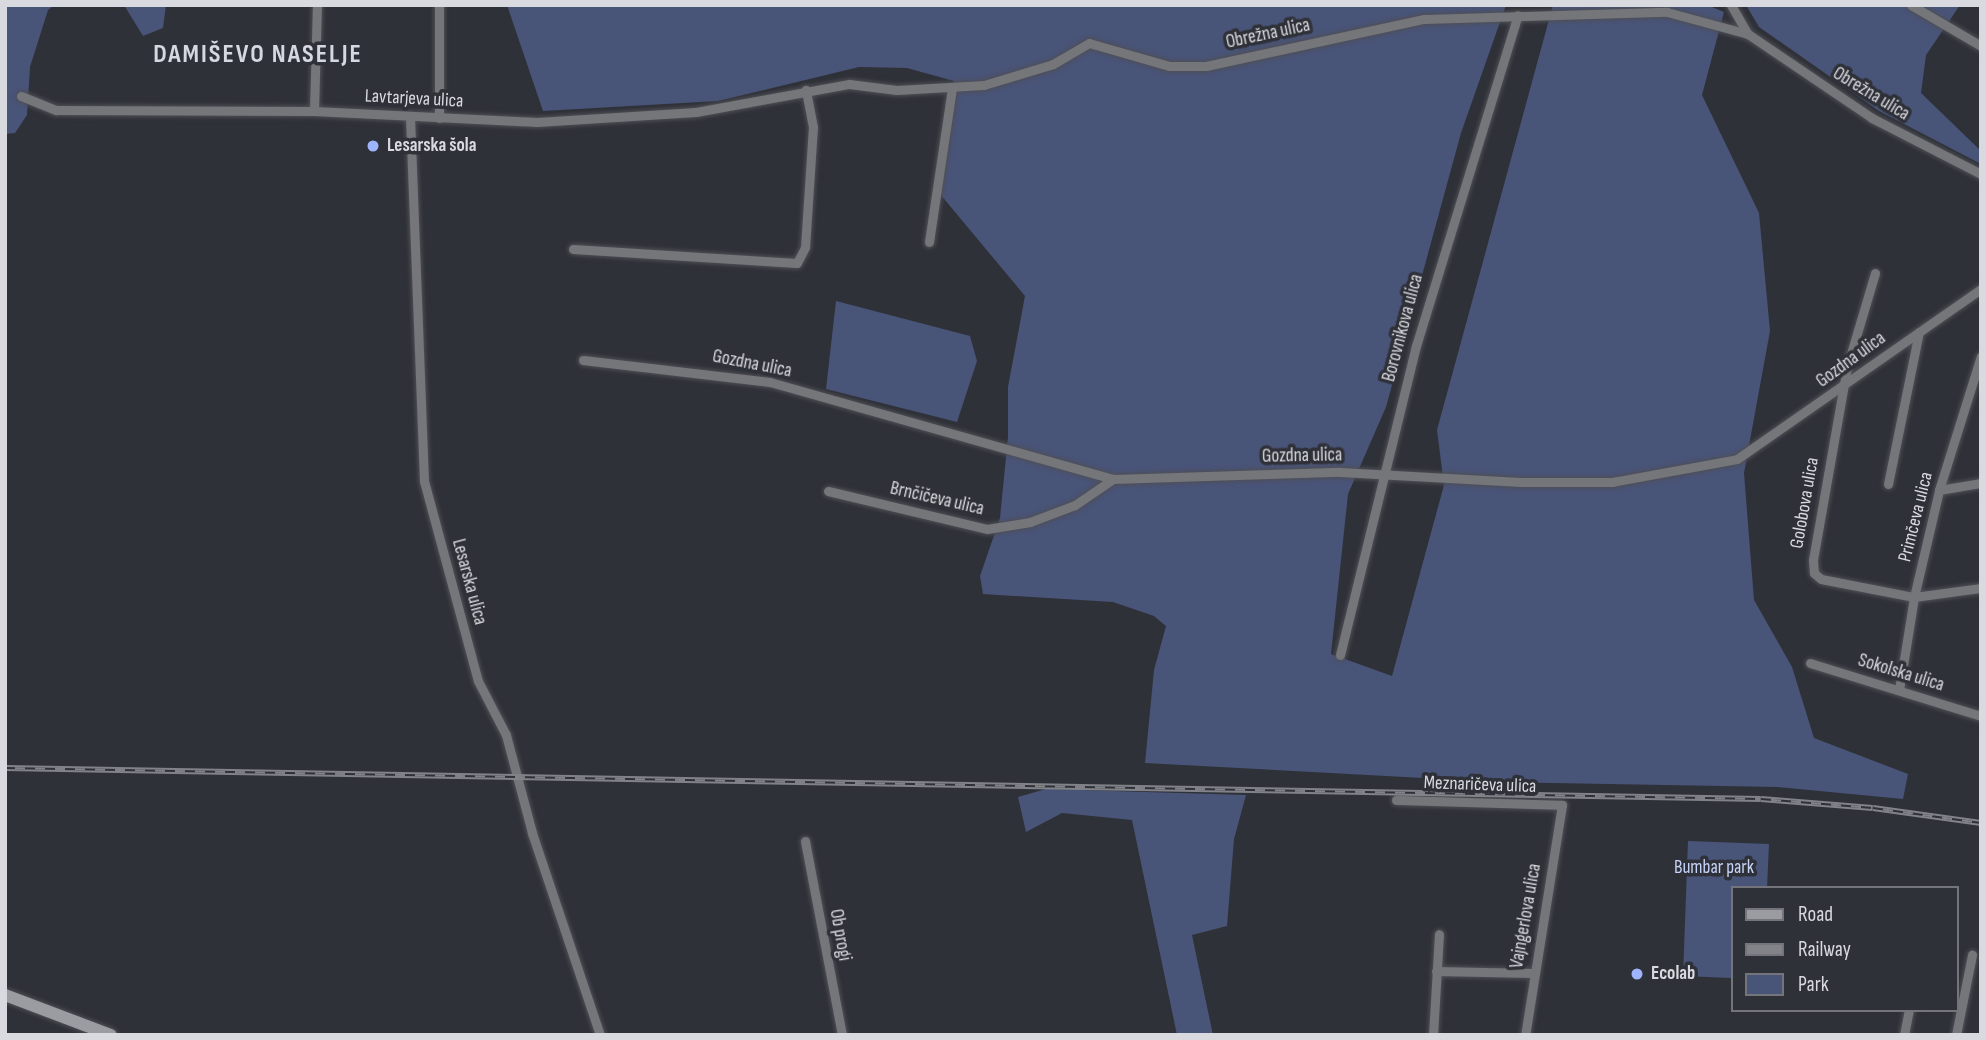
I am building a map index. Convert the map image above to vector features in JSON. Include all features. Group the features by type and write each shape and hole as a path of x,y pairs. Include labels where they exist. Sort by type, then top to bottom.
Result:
{"main road":[{"path":"5,995 111,1035"}],"street":[{"path":"314,111 317,5"},
{"path":"439,5 439,117"},
{"name":"Obrežna ulica","path":"1731,5 1748,34"},
{"path":"1911,5 1981,46"},
{"name":"Obrežna ulica","path":"1089,43 1169,66 1206,66 1424,19 1667,12 1748,34 1872,118 1981,174"},
{"name":"Borovnikova ulica","path":"1340,655 1383,474 1448,232 1518,15"},
{"name":"Lavtarjeva ulica","path":"21,96 56,110 314,111 537,122 701,111 849,84 897,90 952,89 1017,76 1053,64 1089,43"},
{"path":"929,242 952,89"},
{"path":"573,249 797,263 805,247 813,127 806,90"},
{"name":"Lesarska ulica","path":"410,117 424,481 478,681 506,736 532,833 600,1035"},
{"name":"Golobova ulica","path":"1875,273 1843,389 1814,573 1821,579 1914,597 1981,588"},
{"name":"Gozdna ulica","path":"583,360 770,382 1113,479 1383,474 1575,483 1665,475 1737,459 1843,389 1981,289"},
{"path":"1888,484 1919,332"},
{"name":"Primčeva ulica","path":"1899,690 1914,597 1939,490 1981,356"},
{"name":"Brnčičeva ulica","path":"828,491 987,528 1030,522 1074,505 1113,479"},
{"path":"1939,490 1981,484"},
{"name":"Sokolska ulica","path":"1810,663 1981,716"},
{"name":"Meznaričeva ulica","path":"1396,800 1562,804"},
{"name":"Vajngerlova ulica","path":"1525,1035 1562,804"},
{"name":"Ob progi","path":"805,841 842,1035"},
{"path":"1433,1035 1439,934"},
{"path":"1956,1035 1972,955"},
{"path":"1436,971 1533,973"},
{"path":"1904,1035 1909,1012"}],"green space":[{"path":"5,5 54,5 48,10 30,67 27,115 15,133 5,134"},
{"path":"124,5 166,5 163,28 143,36"},
{"path":"507,5 1506,5 1461,133 1386,407 1348,494 1331,654 1392,676 1444,485 1437,430 1553,5 1707,5 1724,12 1702,95 1759,213 1770,331 1744,473 1754,600 1792,667 1814,738 1908,774 1903,799 1778,787 1498,782 1145,763 1154,670 1166,626 1154,616 1113,602 983,594 980,576 1000,518 1008,437 1008,387 1025,296 940,194 954,81 907,68 859,67 718,101 543,111"},
{"path":"1746,5 1960,5 1926,55 1921,93 1981,151 1981,164 1879,111 1759,27"},
{"path":"836,301 970,336 977,361 957,422 826,389"},
{"path":"1046,789 1246,795 1234,839 1227,926 1192,935 1213,1035 1177,1035 1132,820 1062,813 1026,832 1018,797"},
{"name":"Bumbar park","path":"1688,841 1769,844 1767,886 1730,886 1730,978 1683,976"}],"railway":[{"path":"5,768 1761,799 1873,808 1981,823"}],"place":[{"name":"Lesarska šola","path":"373,146"},
{"name":"Ecolab","path":"1637,974"}],"district":[{"name":"DAMIŠEVO NASELJE","path":"258,55"}]}
